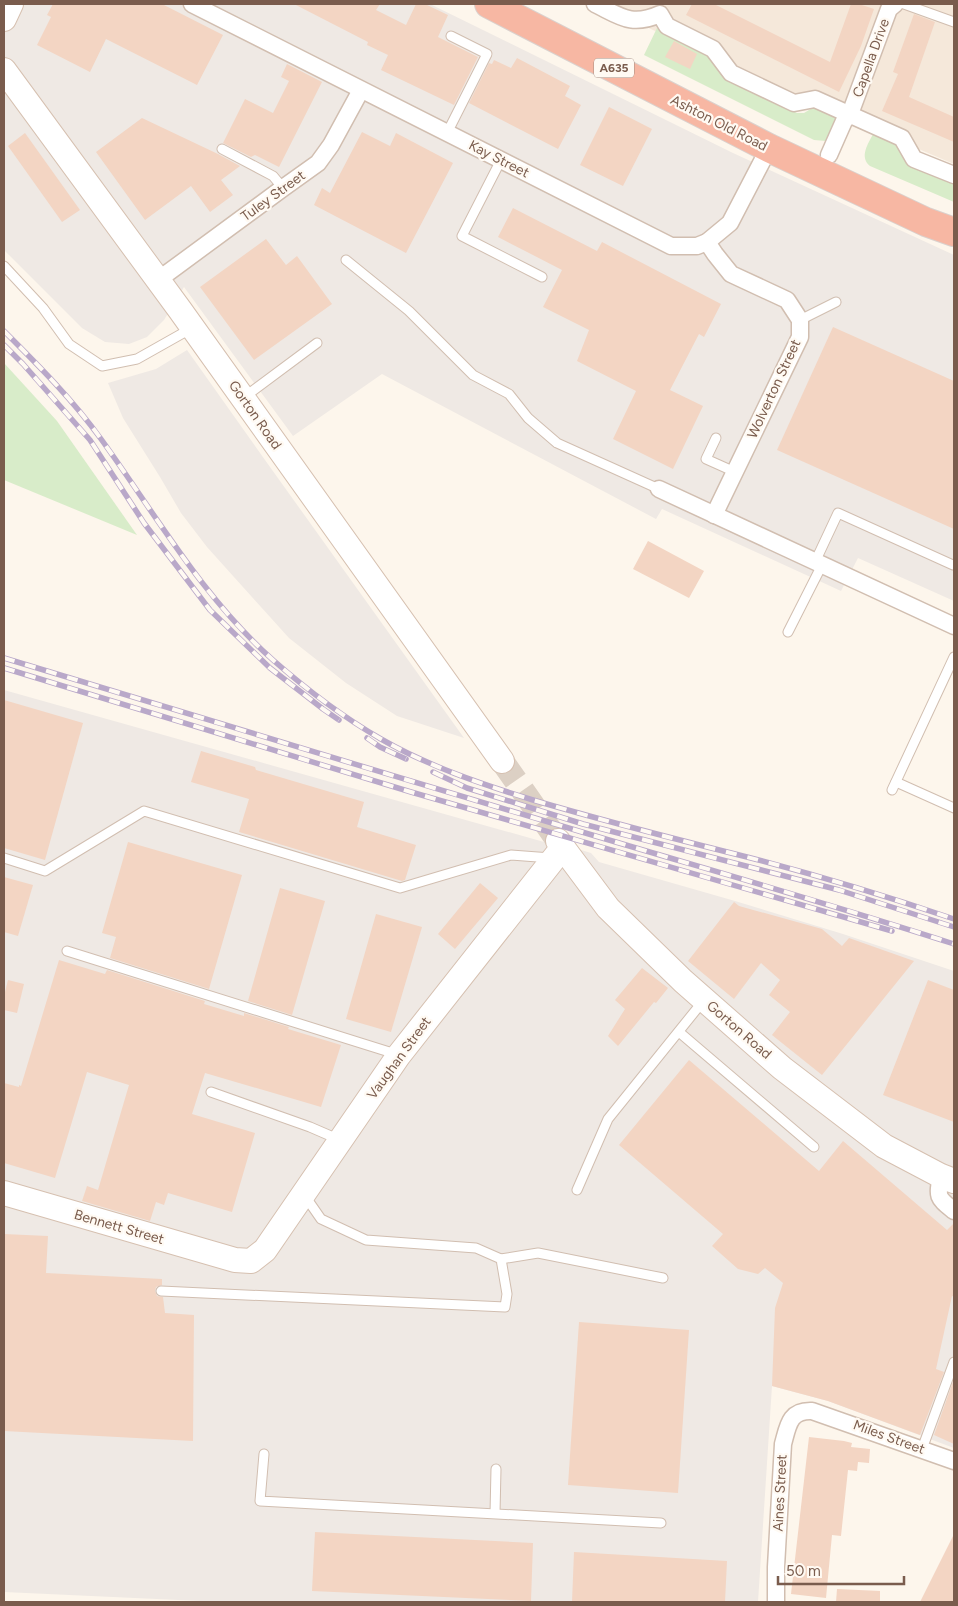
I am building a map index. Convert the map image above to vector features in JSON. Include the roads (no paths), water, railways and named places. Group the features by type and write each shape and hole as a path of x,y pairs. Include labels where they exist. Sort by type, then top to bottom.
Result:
{"highway":[{"name":"Ashton Old Road","path":"490,4 769,148 926,222 954,232"}],"street":[{"path":"4,18 11,4"},
{"name":"Kay Street","path":"192,4 671,246 697,246 707,242"},
{"path":"595,4 627,20 639,21 650,19 660,9 666,26 713,49 731,73 794,103 815,99 902,138 914,159 954,176"},
{"name":"Capella Drive","path":"829,155 844,121 850,114 889,9 896,4"},
{"name":"Gorton Road","path":"4,70 192,327 502,762"},
{"name":"Tuley Street","path":"158,280 318,164 361,90"},
{"path":"707,242 730,223 769,148"},
{"name":"Wolverton Street","path":"707,242 714,254 731,274 786,300 800,320 800,337 714,515"},
{"path":"659,489 954,626"},
{"name":"Gorton Road","path":"558,849 608,908 683,981 782,1068 884,1146 948,1178"},
{"name":"Vaughan Street","path":"235,1260 251,1261 265,1250 399,1055 558,849"},
{"path":"948,1178 938,1194 942,1201 954,1211"},
{"name":"Bennett Street","path":"4,1193 235,1260"},
{"name":"Aines Street","path":"776,1602 776,1567 783,1444 788,1424 792,1417 802,1411 823,1414"},
{"name":"Miles Street","path":"823,1414 954,1462"}],"lane":[{"path":"904,4 954,22"},
{"path":"447,133 487,54 451,36"},
{"path":"222,149 273,176 283,188"},
{"path":"501,160 462,236 542,276"},
{"path":"346,260 409,311 473,375 509,394 528,418 556,443 659,489"},
{"path":"4,266 43,308 69,344 102,366 137,359 192,327"},
{"path":"800,320 836,302"},
{"path":"243,398 317,343"},
{"path":"716,438 706,459 735,472"},
{"path":"788,632 819,563 838,513 954,565"},
{"path":"954,657 894,786 954,808"},
{"path":"4,858 45,871 144,811 400,888 510,855 558,849"},
{"path":"67,951 364,1042 399,1055"},
{"path":"577,1190 608,1119 704,1000"},
{"path":"678,1032 814,1147"},
{"path":"211,1092 310,1127 340,1140"},
{"path":"303,1194 321,1219 366,1240 476,1248 501,1259 538,1253 663,1278"},
{"path":"161,1291 505,1307 507,1294 501,1259"},
{"path":"922,1450 954,1362"},
{"path":"264,1454 260,1501 661,1523"},
{"path":"495,1513 496,1469"}],"tunnel":[{"path":"502,761 558,841"}],"railway":[{"path":"4,331 79,410 181,555 224,610 248,636 273,660 325,702 381,739 436,766 513,794 613,823 799,871 954,919"},
{"path":"4,345 90,440 144,523 210,610 270,668 339,720"},
{"path":"4,658 954,944"},
{"path":"4,668 411,792 892,931"},
{"path":"367,738 380,747 406,759"},
{"path":"433,772 467,788 583,824 839,890 954,927"}]}
